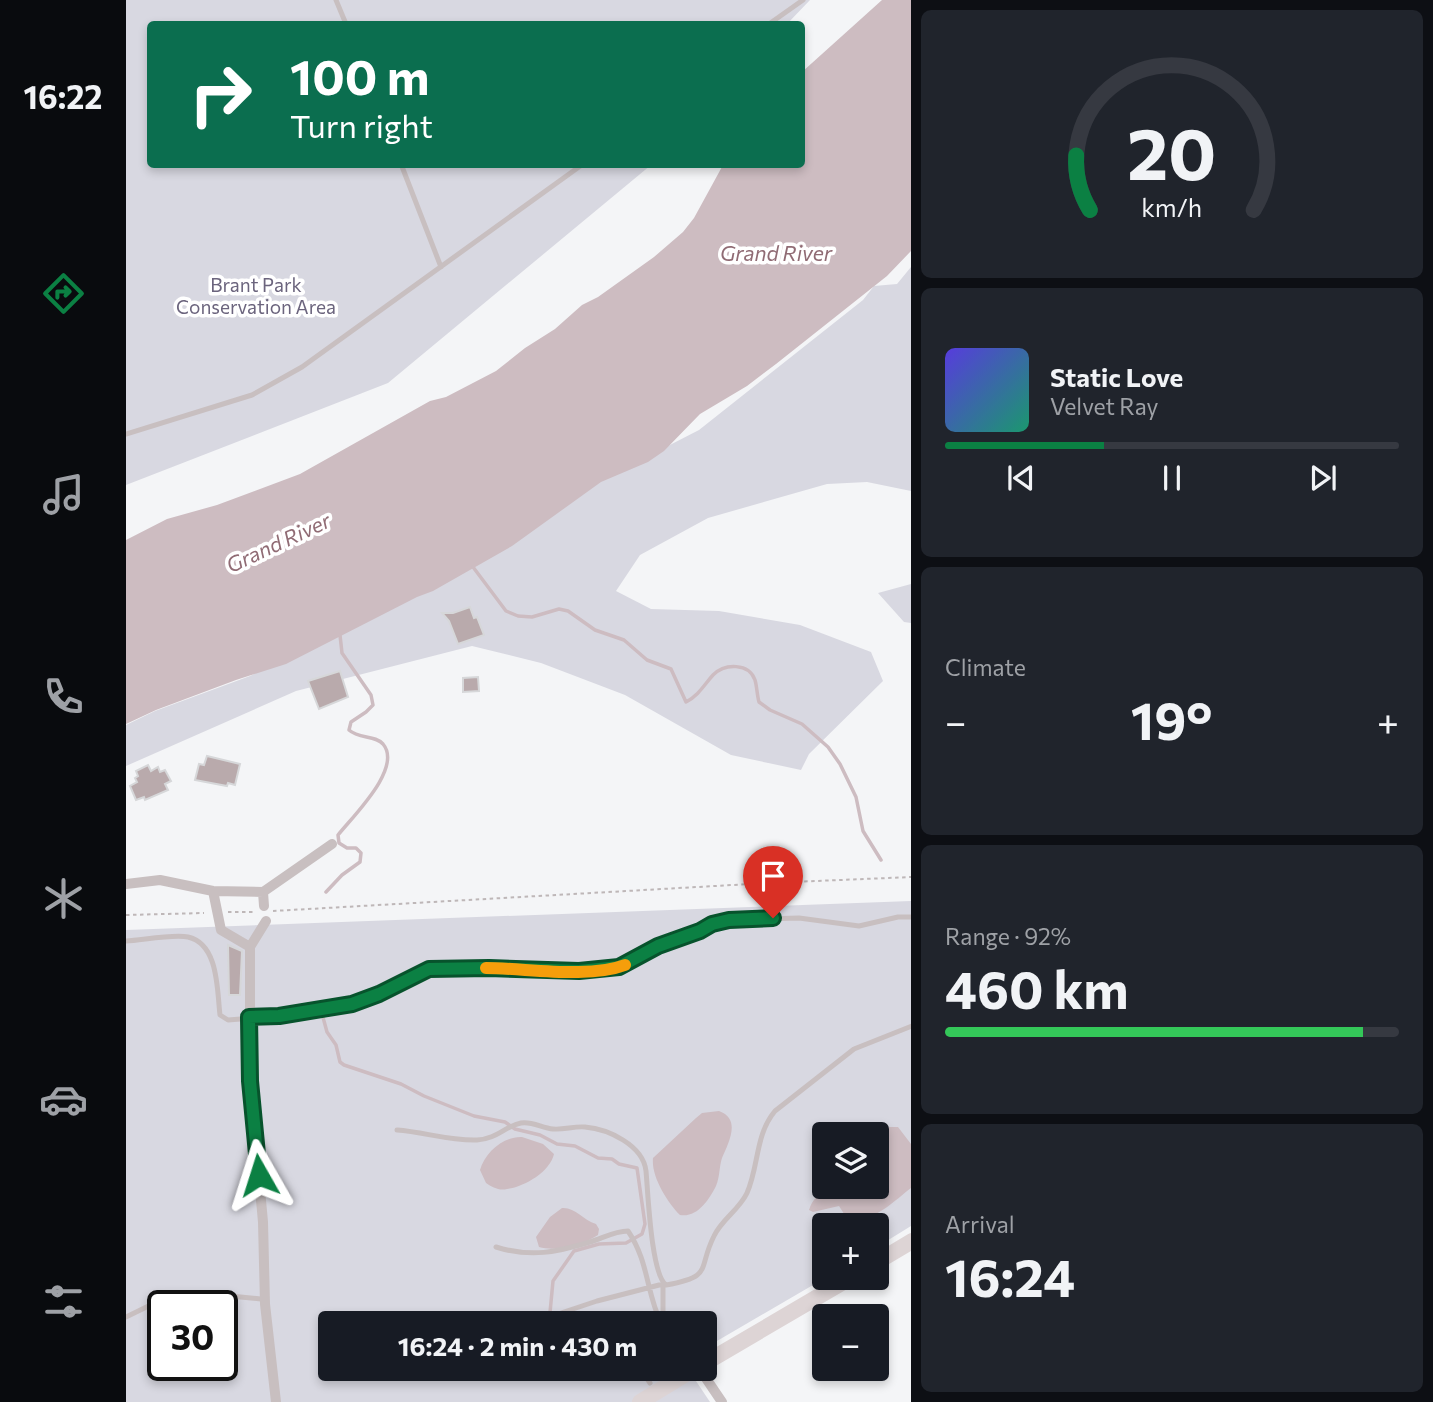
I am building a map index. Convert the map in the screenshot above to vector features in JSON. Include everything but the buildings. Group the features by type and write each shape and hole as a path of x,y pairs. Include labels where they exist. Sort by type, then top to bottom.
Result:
{"main road":[{"path":"889,1255 911,1242"},
{"path":"717,1356 830,1290"},
{"path":"640,1402 675,1381"}],"street":[{"path":"126,884 160,880 213,891 263,892 332,844"},
{"path":"213,891 221,930 250,947"},
{"path":"263,892 265,913 250,947 250,1081 263,1222 265,1304 276,1402"},
{"path":"707,1381 722,1402"}],"lane":[{"path":"336,0 345,21"},
{"path":"773,21 803,0"},
{"path":"403,168 441,267"},
{"path":"126,434 253,395 302,367 577,168"},
{"path":"126,941 175,937 194,940 214,963 221,1018 228,1020 279,1016 352,1004 429,969 579,971 619,967 669,941 729,920 799,918 859,926 898,917 911,917"},
{"path":"567,1311 694,1277 703,1269 713,1237 746,1195 759,1143 766,1124 775,1111 854,1049 911,1026"},
{"path":"397,1130 481,1140 490,1139 517,1124 526,1123 552,1129 586,1127 623,1140 638,1151 646,1167 653,1246 663,1284 663,1311"},
{"path":"496,1247 512,1251 553,1253 617,1232 628,1231 642,1255 655,1311"},
{"path":"126,1317 171,1295 220,1295 261,1299"}],"path":[{"path":"265,913 911,877"},
{"path":"126,915 253,912"}],"green space":[{"name":"Brant Park Conservation Area","path":"126,0 810,0 790,21 147,21 147,168 647,168 388,383 126,485"},
{"path":"911,267 911,491 867,482 827,484 708,518 640,555 616,591 651,609 719,611 800,625 871,652 883,681 809,754 801,770 731,755 625,695 541,663 472,646 296,691 126,766 126,725 155,711 250,676 474,564 590,486 699,430 863,300 874,286 897,284"},
{"path":"911,584 911,623 904,622 878,593"},
{"path":"911,901 911,1226 889,1240 889,1213 812,1213 812,1286 717,1341 717,1311 318,1311 318,1381 696,1381 710,1402 126,1402 126,930"}],"water":[{"name":"Grand River","path":"882,0 911,0 911,251 887,276 747,386 700,414 664,451 648,462 601,482 512,546 433,591 286,664 156,710 126,724 126,540 167,519 217,505 300,474 430,401 446,397 496,371 555,329 582,305 598,297 654,257 683,232 694,218 721,168 805,168 805,69"},
{"path":"719,1111 726,1115 732,1126 717,1183 702,1207 692,1214 680,1215 661,1188 653,1158 702,1113"},
{"path":"889,1127 898,1127 911,1144 911,1188 877,1213 844,1213 839,1206 813,1212 809,1210 814,1201 889,1199"},
{"path":"522,1137 543,1144 554,1154 552,1161 535,1178 514,1188 498,1189 486,1183 480,1170 486,1157 502,1142"},
{"path":"562,1208 567,1208 596,1224 598,1235 569,1247 539,1247 536,1237 550,1217"}],"waterway":[{"path":"473,567 506,611 518,616 532,617 559,609 568,611 595,630 624,640 647,660 671,669 686,702 718,671 730,667 748,670 755,680 759,702 770,710 802,724 828,747 840,764 856,797 863,831 881,860"},
{"path":"326,892 342,875 360,862 361,853 356,848 347,848 339,843 338,835 374,791 387,766 387,754 380,741 349,730 351,722 373,705 371,695 342,653 340,635"},
{"path":"321,1010 327,1032 336,1045 340,1062 344,1065 401,1084 474,1116 505,1122 515,1129 540,1135 557,1144 575,1146 598,1158 612,1159 619,1164 637,1168 645,1224 642,1234 626,1243 599,1244 574,1251 553,1281 550,1311"}],"slow traffic":[{"path":"486,968 579,971 625,965"}],"route":[{"path":"259,1175 250,1081 249,1017 279,1016 319,1007 352,1004 429,969 610,969 628,964 658,946 712,924 729,920 773,918"}]}
